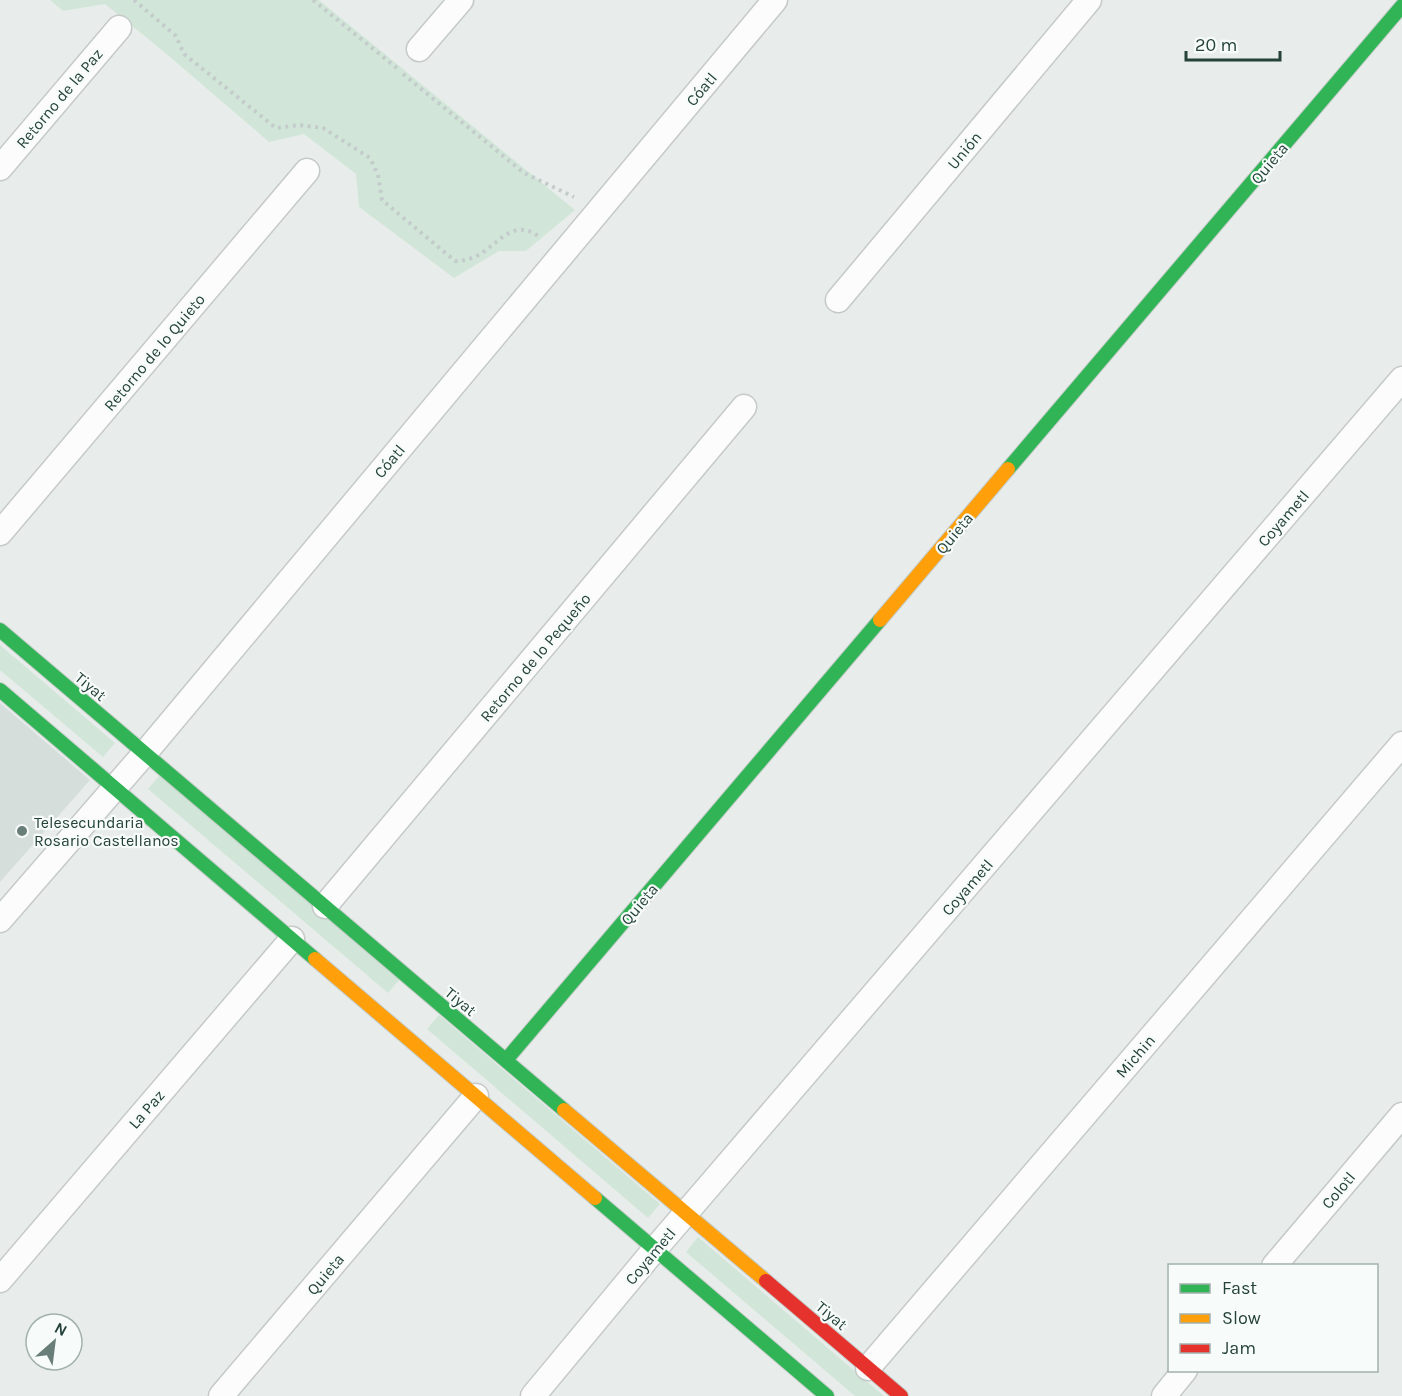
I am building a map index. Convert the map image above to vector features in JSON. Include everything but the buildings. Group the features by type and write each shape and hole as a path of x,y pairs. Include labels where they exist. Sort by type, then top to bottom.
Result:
{"street":[{"path":"419,49 461,0"},
{"name":"Cóatl","path":"0,920 145,753 775,0"},
{"name":"Unión","path":"838,300 1089,0"},
{"name":"Quieta","path":"506,1060 1402,6"},
{"name":"Retorno de la Paz","path":"0,168 119,28"},
{"name":"Retorno de lo Quieto","path":"0,533 307,171"},
{"name":"Coyametl","path":"533,1396 655,1249 1402,380"},
{"name":"Retorno de lo Pequeño","path":"325,906 744,407"},
{"name":"Tiyat","path":"0,630 325,906 419,994 506,1060 901,1396"},
{"path":"0,690 292,939 394,1019 476,1096 827,1396"},
{"name":"Michin","path":"868,1368 1402,744"},
{"name":"La Paz","path":"0,1280 292,939"},
{"name":"Quieta","path":"221,1396 476,1096"},
{"name":"Colotl","path":"1276,1264 1402,1115"},
{"path":"1164,1396 1184,1372"}],"path":[{"path":"134,0 176,36 184,54 276,128 298,125 323,128 370,158 378,176 382,200 455,261 467,261 482,253 505,234 518,230 534,232 562,254"},
{"path":"313,0 524,173 572,195 596,213"}],"shaded area":[{"name":"Telesecundaria Rosario Castellanos","path":"0,703 90,780 0,882"}],"green space":[{"path":"50,0 319,0 575,210 526,251 499,251 454,278 359,207 356,174 304,134 269,142 105,4 63,11"},
{"path":"0,645 115,743 103,757 0,670"},
{"path":"160,775 400,979 388,993 148,789"},
{"path":"439,1015 660,1204 648,1218 427,1029"},
{"path":"698,1237 884,1396 855,1396 686,1252"}],"traffic: fast":[{"path":"1008,469 1402,6"},
{"path":"506,1060 880,620"},
{"path":"0,630 564,1110"},
{"path":"0,690 315,959"},
{"path":"595,1198 827,1396"}],"traffic: slow":[{"path":"880,620 1008,469"},
{"path":"315,959 595,1198"},
{"path":"564,1110 766,1281"}],"traffic: jam":[{"path":"766,1281 901,1396"}],"place":[{"name":"Telesecundaria Rosario Castellanos","path":"22,831"}]}
